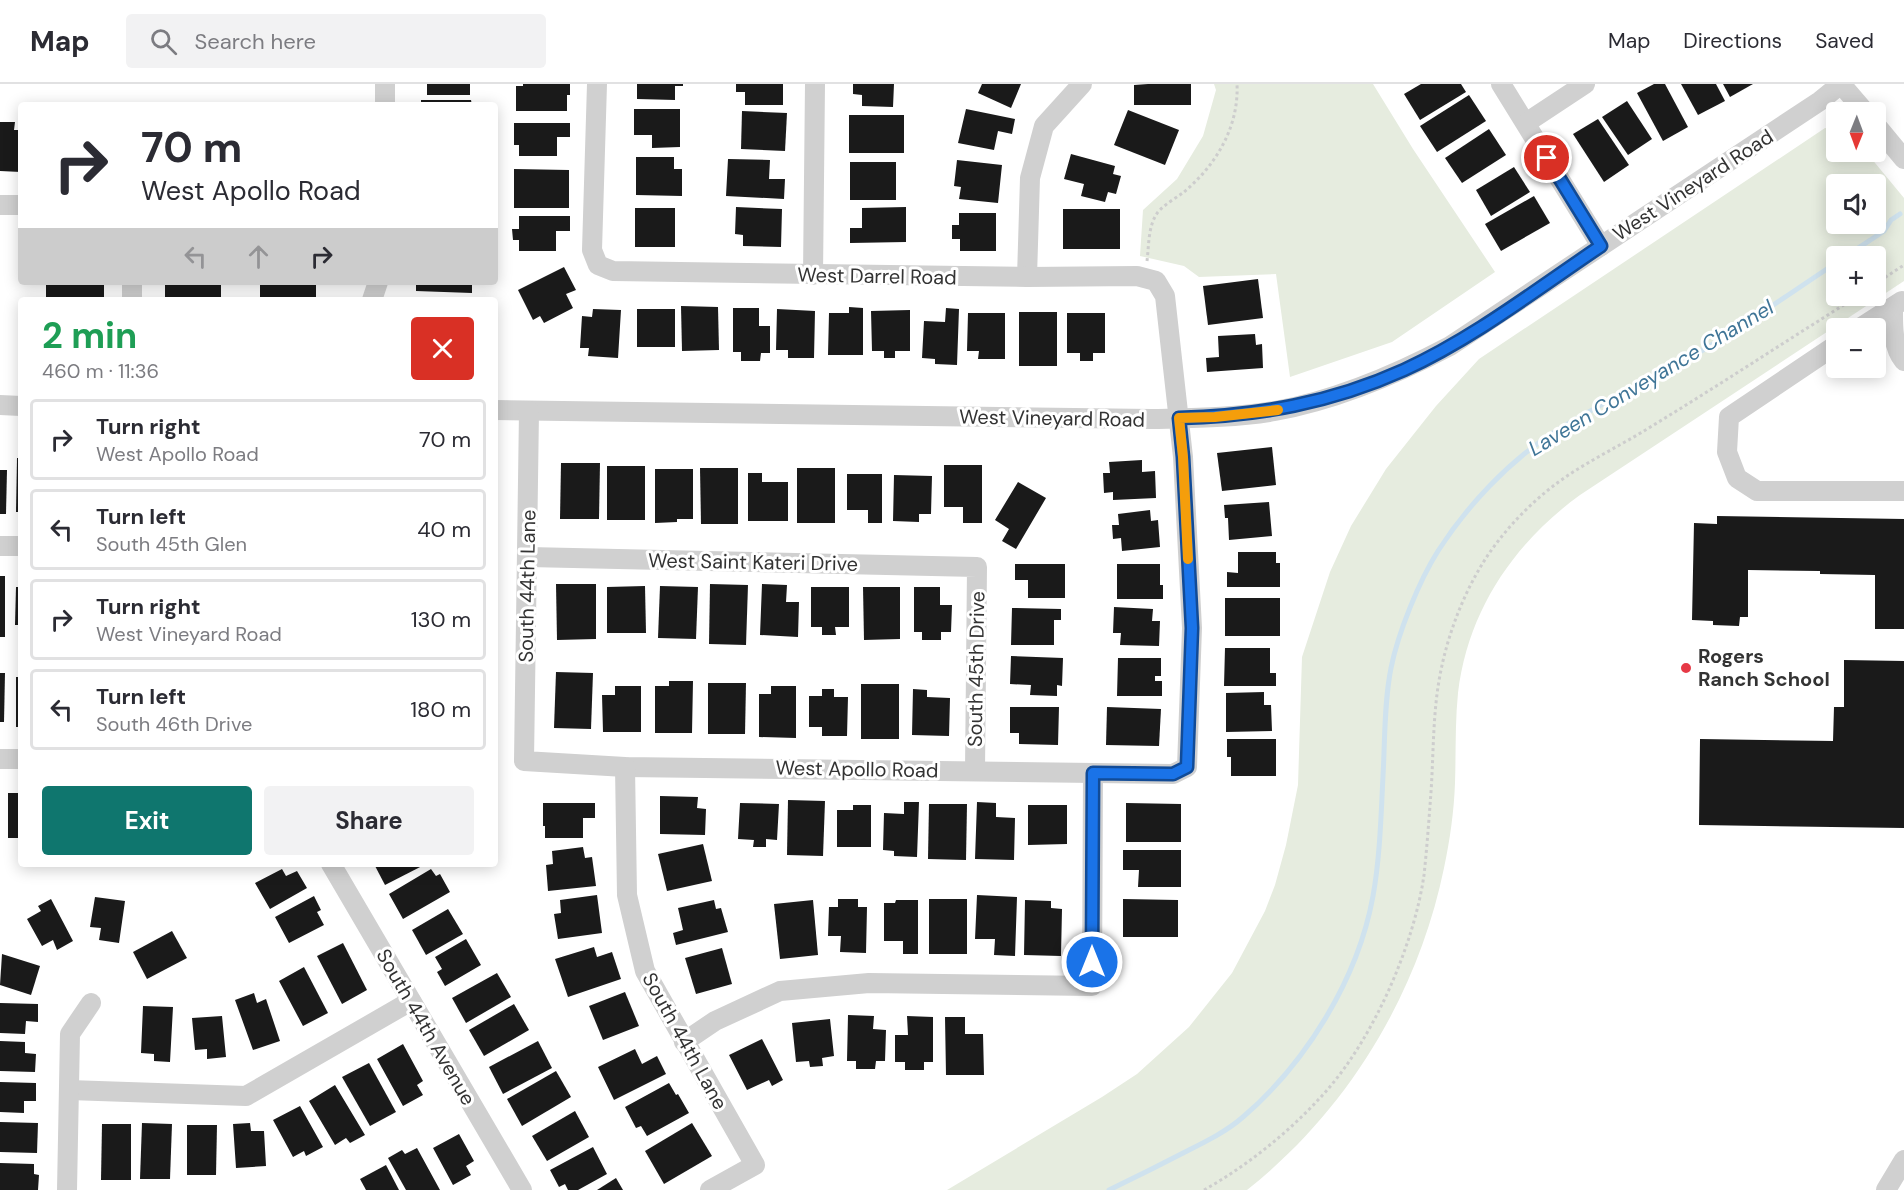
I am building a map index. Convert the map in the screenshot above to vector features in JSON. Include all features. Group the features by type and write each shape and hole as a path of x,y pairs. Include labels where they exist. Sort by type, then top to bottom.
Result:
{"street":[{"path":"385,84 385,102"},
{"name":"West Darrel Road","path":"597,84 592,250 598,265 613,271 813,275 1137,276 1151,280"},
{"path":"813,275 815,84"},
{"path":"1027,277 1030,178 1044,126 1082,84"},
{"path":"1501,84 1601,246"},
{"path":"1526,123 1585,84"},
{"path":"1841,84 1856,102"},
{"name":"West Vineyard Road","path":"498,411 1179,418 1274,411 1336,395 1404,370 1450,346 1820,101 1841,84"},
{"path":"1886,137 1904,159"},
{"path":"0,206 18,205"},
{"path":"1151,280 1165,296 1179,418"},
{"path":"1875,318 1898,303"},
{"path":"1898,303 1893,333 1900,356 1904,361"},
{"path":"1826,352 1729,417 1727,452 1737,478 1757,491 1904,492"},
{"path":"0,405 18,406"},
{"name":"South 44th Lane","path":"524,761 530,411"},
{"name":"West Apollo Road","path":"524,761 625,767 1173,774 1187,767 1192,628 1179,418"},
{"path":"0,546 18,546"},
{"name":"West Saint Kateri Drive","path":"528,557 977,567"},
{"name":"South 45th Drive","path":"975,771 977,567"},
{"path":"0,759 18,759"},
{"name":"South 44th Lane","path":"625,767 627,896 645,971 755,1165 710,1190"},
{"path":"684,1042 715,1021 780,991 869,983 1092,986 1093,773"},
{"name":"South 44th Avenue","path":"333,867 520,1189"},
{"path":"69,1090 246,1096 411,1001"},
{"path":"67,1190 70,1034 91,1002"},
{"path":"1894,1184 1904,1160"}],"path":[{"path":"1151,280 1150,230 1155,218 1159,211 1202,175 1216,158 1227,138 1233,119 1237,84"},
{"path":"1886,277 1904,265"},
{"path":"1204,1190 1269,1146 1329,1088 1367,1034 1396,972 1412,928 1424,876 1436,700 1448,640 1468,589 1487,556 1510,528 1546,492 1571,474 1651,427 1842,306"}],"shaded area":[{"path":"1214,84 1373,84 1413,149 1495,272 1392,342 1290,377 1276,274 1199,277 1184,266 1140,256 1143,210 1177,179 1203,136 1216,90"},
{"path":"1825,128 1826,162 1874,162 1884,174 1826,174 1826,234 1886,234 1886,176 1904,198 1904,281 1886,293 1886,246 1826,246 1826,306 1866,306 1848,318 1826,318 1826,333 1580,495 1534,535 1498,581 1472,634 1463,663 1457,704 1453,815 1444,868 1432,915 1397,1004 1374,1046 1347,1086 1317,1124 1247,1190 947,1190 1137,1074 1189,1027 1232,973 1265,911 1286,845 1298,785 1302,657 1330,572 1351,526 1386,469 1436,406 1479,359"}],"building":[{"path":"427,84 470,84 470,95 427,95"},
{"path":"523,84 570,84 567,111 516,111 516,86 523,86"},
{"path":"637,84 683,84 683,86 675,86 675,100 637,99"},
{"path":"736,84 783,84 783,105 745,105 745,92 736,92"},
{"path":"853,84 894,84 893,107 862,106 862,95 853,94"},
{"path":"982,84 1021,84 1011,108 978,93"},
{"path":"1191,84 1191,105 1134,105 1134,85"},
{"path":"1421,84 1461,84 1466,92 1420,120 1404,94"},
{"path":"1654,84 1665,84 1688,127 1663,141 1637,93"},
{"path":"1681,84 1716,84 1725,101 1698,115"},
{"path":"1723,84 1753,84 1730,97"},
{"path":"1469,95 1486,121 1437,152 1420,126"},
{"path":"421,100 471,100 471,102 421,102"},
{"path":"1627,101 1652,139 1628,155 1602,117"},
{"path":"634,109 680,109 680,147 652,148 652,135 634,135"},
{"path":"966,109 1015,119 1012,134 998,131 994,150 958,143"},
{"path":"1128,110 1179,130 1165,165 1114,145"},
{"path":"742,111 787,113 785,151 741,149"},
{"path":"849,115 904,115 904,153 849,153"},
{"path":"1598,119 1629,165 1604,182 1573,134"},
{"path":"0,122 15,122 14,130 18,130 18,172 0,171"},
{"path":"514,123 570,123 570,137 557,137 557,156 519,156 519,145 514,145"},
{"path":"1489,129 1506,155 1462,183 1445,158"},
{"path":"1071,154 1115,166 1113,174 1121,176 1116,194 1108,192 1105,202 1081,196 1084,184 1064,179"},
{"path":"636,157 674,157 674,169 682,169 682,196 636,195"},
{"path":"728,159 770,160 769,179 785,179 784,199 726,196"},
{"path":"957,160 1002,165 998,203 959,199 961,187 954,186"},
{"path":"850,162 896,162 896,200 850,200"},
{"path":"1514,167 1530,192 1491,216 1476,190"},
{"path":"514,169 569,170 569,208 514,208"},
{"path":"1534,196 1550,223 1501,251 1485,224"},
{"path":"736,207 782,209 781,247 743,246 743,235 735,234"},
{"path":"906,207 906,242 850,243 850,228 862,228 862,208"},
{"path":"635,208 675,208 675,247 635,247"},
{"path":"1063,209 1120,209 1120,249 1063,249"},
{"path":"959,213 996,213 996,251 960,251 960,239 952,239 952,225 959,225"},
{"path":"519,216 570,216 570,231 556,231 556,251 519,251 519,240 513,240 512,229 519,229"},
{"path":"564,267 576,290 566,294 573,308 544,323 540,316 533,320 518,290"},
{"path":"1258,279 1263,318 1208,325 1203,286"},
{"path":"46,285 104,285 104,297 46,297"},
{"path":"165,285 221,285 221,297 165,297"},
{"path":"260,285 316,285 316,297 260,297"},
{"path":"416,285 472,285 472,293 416,291"},
{"path":"681,306 718,307 719,350 682,351"},
{"path":"849,307 863,308 863,355 828,355 829,313 849,313"},
{"path":"733,308 759,308 759,326 770,326 770,353 761,353 760,361 741,361 741,352 733,352"},
{"path":"946,308 959,309 957,365 935,364 935,359 922,358 924,321 945,322"},
{"path":"593,309 621,310 618,358 588,356 589,348 580,348 582,316 592,317"},
{"path":"637,309 675,309 675,347 637,347"},
{"path":"777,309 815,311 814,358 788,358 788,350 776,350"},
{"path":"910,310 910,351 895,351 895,358 884,358 884,351 872,351 871,311"},
{"path":"1019,312 1057,312 1057,366 1019,366"},
{"path":"968,313 1005,313 1005,359 978,359 979,351 967,351"},
{"path":"1067,313 1105,313 1105,353 1093,353 1093,361 1080,361 1080,353 1067,353"},
{"path":"1255,334 1256,345 1262,344 1263,368 1207,372 1206,358 1219,357 1218,336"},
{"path":"1272,447 1276,485 1222,491 1217,453"},
{"path":"17,458 18,458 18,512 16,512"},
{"path":"1142,460 1142,472 1155,471 1156,498 1113,500 1113,492 1104,493 1103,473 1110,473 1109,462"},
{"path":"561,463 600,463 599,519 560,519"},
{"path":"944,465 982,465 982,523 963,523 963,507 944,507"},
{"path":"607,466 645,466 645,520 607,520"},
{"path":"700,468 738,468 738,524 701,524"},
{"path":"797,468 835,468 835,523 797,523"},
{"path":"655,469 693,469 693,519 655,523"},
{"path":"0,470 7,470 6,514 0,514"},
{"path":"748,473 762,473 762,482 788,482 788,521 748,521"},
{"path":"847,474 882,474 882,523 868,523 868,510 847,510"},
{"path":"894,475 932,476 931,514 919,514 919,522 893,521"},
{"path":"1018,482 1046,498 1016,549 1002,541 1009,529 995,520"},
{"path":"1269,502 1272,536 1229,540 1228,518 1225,518 1224,505"},
{"path":"1150,510 1151,521 1158,520 1160,547 1122,551 1121,538 1113,539 1112,525 1119,525 1118,514"},
{"path":"1717,516 1904,519 1904,629 1875,629 1875,575 1820,574 1820,571 1748,570 1748,617 1740,617 1739,626 1713,625 1713,621 1692,620 1694,523 1717,524"},
{"path":"1238,552 1276,552 1276,563 1280,563 1280,587 1227,587 1227,572 1238,573"},
{"path":"1015,564 1065,564 1065,598 1028,598 1028,580 1015,580"},
{"path":"1117,564 1160,564 1163,599 1117,599"},
{"path":"0,576 5,576 5,637 0,637"},
{"path":"556,584 596,584 596,639 557,640"},
{"path":"710,584 748,585 746,645 709,644"},
{"path":"762,584 787,585 786,602 799,602 798,637 760,635"},
{"path":"645,586 646,633 607,633 607,587"},
{"path":"660,586 698,587 696,639 658,638"},
{"path":"16,587 18,587 18,625 15,625"},
{"path":"811,587 849,587 849,627 835,627 836,635 822,635 822,627 811,627"},
{"path":"863,587 900,587 900,639 864,640"},
{"path":"914,587 940,587 940,605 952,605 951,632 941,632 941,640 922,640 922,632 914,632"},
{"path":"1225,598 1280,598 1280,636 1225,636"},
{"path":"1114,607 1153,609 1152,621 1160,621 1159,646 1120,645 1121,633 1113,633"},
{"path":"1012,608 1061,609 1061,620 1054,620 1054,645 1011,645"},
{"path":"1225,648 1270,648 1270,673 1276,673 1276,686 1224,686"},
{"path":"1011,656 1063,658 1062,686 1057,685 1057,696 1030,695 1031,685 1010,684"},
{"path":"1118,658 1161,658 1161,676 1155,676 1155,681 1162,681 1162,696 1117,696"},
{"path":"1844,660 1904,661 1904,828 1699,825 1700,739 1833,741 1834,707 1844,707"},
{"path":"556,672 593,673 591,729 554,728"},
{"path":"0,673 5,673 4,722 0,722"},
{"path":"16,677 18,677 18,727 16,727"},
{"path":"669,681 693,681 692,733 655,733 655,686 669,686"},
{"path":"708,683 746,683 745,734 708,734"},
{"path":"861,684 899,684 899,739 861,739"},
{"path":"615,686 641,686 641,732 603,732 602,695 615,695"},
{"path":"771,686 796,686 796,738 759,737 759,694 771,694"},
{"path":"822,689 834,689 834,697 848,697 847,736 822,736 822,727 809,727 809,696 822,696"},
{"path":"913,689 927,690 927,697 950,698 949,736 912,735"},
{"path":"1264,692 1264,705 1271,705 1272,731 1226,732 1226,693"},
{"path":"1010,707 1059,707 1058,745 1019,744 1019,733 1010,733"},
{"path":"1107,707 1161,709 1159,746 1106,745"},
{"path":"1227,739 1276,739 1276,776 1231,776 1231,757 1227,757"},
{"path":"8,793 18,793 18,838 8,838"},
{"path":"660,796 698,797 697,808 706,809 705,835 660,834"},
{"path":"788,800 825,801 823,856 787,855"},
{"path":"904,802 919,802 917,857 894,856 894,851 883,850 884,813 904,814"},
{"path":"977,802 996,803 996,817 1015,818 1014,860 975,859"},
{"path":"543,803 595,803 595,818 583,818 583,838 545,838"},
{"path":"740,803 779,804 777,840 766,839 766,847 753,847 754,840 738,839"},
{"path":"1126,803 1181,804 1181,842 1126,842"},
{"path":"929,804 967,804 966,860 928,859"},
{"path":"853,805 871,805 871,847 837,847 837,810 853,810"},
{"path":"1028,805 1067,805 1067,844 1028,845"},
{"path":"703,844 712,881 667,891 658,854"},
{"path":"583,847 585,858 592,857 596,886 548,891 546,865 553,864 552,851"},
{"path":"1123,850 1181,850 1181,887 1138,887 1139,870 1123,870"},
{"path":"376,867 420,867 385,885"},
{"path":"282,869 286,876 297,871 307,888 270,909 255,883"},
{"path":"431,869 436,876 440,874 450,892 403,919 389,894"},
{"path":"597,895 602,933 558,939 554,914 561,913 560,900"},
{"path":"977,895 1017,897 1015,956 994,955 995,939 975,939"},
{"path":"314,896 321,910 317,912 324,925 289,943 275,917"},
{"path":"95,897 125,901 119,943 99,940 101,928 90,927"},
{"path":"51,899 73,941 57,950 53,940 42,946 27,919 41,911 38,906"},
{"path":"838,899 858,899 858,907 867,907 866,953 840,952 841,936 828,936 829,907 838,907"},
{"path":"929,899 967,899 967,954 929,954"},
{"path":"1123,899 1178,900 1178,937 1123,937"},
{"path":"714,900 716,909 721,908 728,932 676,945 673,933 683,930 678,908"},
{"path":"813,900 818,955 780,959 774,904"},
{"path":"896,900 918,900 918,954 903,954 903,941 884,941 884,903 895,903"},
{"path":"1025,900 1051,901 1051,908 1062,909 1061,956 1024,955"},
{"path":"448,909 463,934 426,955 412,930"},
{"path":"172,931 187,958 147,979 133,952"},
{"path":"466,939 481,965 445,986 437,972 442,969 435,957"},
{"path":"343,943 367,990 342,1004 317,956"},
{"path":"594,947 597,957 612,952 621,979 568,997 555,959"},
{"path":"722,948 732,984 696,994 685,958"},
{"path":"2,954 40,966 31,995 0,985"},
{"path":"304,967 328,1013 303,1026 279,981"},
{"path":"497,973 511,997 466,1023 452,998"},
{"path":"625,992 639,1026 603,1040 589,1006"},
{"path":"254,993 257,1003 266,999 280,1041 253,1050 235,1000"},
{"path":"0,1003 38,1004 38,1022 26,1021 25,1034 0,1033"},
{"path":"514,1004 529,1030 484,1056 469,1030"},
{"path":"143,1006 173,1007 170,1062 154,1061 154,1054 141,1053"},
{"path":"848,1015 874,1016 873,1029 886,1030 885,1061 876,1061 875,1069 856,1069 856,1061 847,1061"},
{"path":"222,1016 226,1057 207,1059 207,1049 195,1050 192,1018"},
{"path":"907,1016 933,1017 933,1062 924,1062 924,1070 905,1070 905,1062 895,1062 895,1035 908,1035"},
{"path":"945,1017 965,1017 965,1034 983,1034 984,1075 946,1075"},
{"path":"830,1019 834,1056 822,1058 823,1066 810,1067 809,1061 796,1062 792,1023"},
{"path":"762,1039 783,1080 772,1086 769,1080 747,1090 729,1055"},
{"path":"0,1041 25,1042 25,1053 36,1054 35,1072 0,1071"},
{"path":"538,1041 552,1068 503,1094 489,1067"},
{"path":"403,1044 423,1081 417,1085 423,1095 403,1106 377,1059"},
{"path":"635,1049 642,1064 657,1056 666,1074 614,1100 598,1067"},
{"path":"369,1063 396,1112 370,1126 342,1077"},
{"path":"556,1071 571,1097 522,1126 507,1099"},
{"path":"0,1082 36,1083 36,1101 24,1101 24,1113 0,1112"},
{"path":"669,1083 689,1113 647,1136 641,1126 636,1128 625,1107"},
{"path":"335,1085 365,1135 350,1143 346,1138 335,1145 309,1101"},
{"path":"300,1106 323,1147 306,1156 304,1151 293,1157 273,1120"},
{"path":"575,1111 589,1137 547,1161 532,1136"},
{"path":"0,1122 38,1123 37,1153 0,1152"},
{"path":"142,1123 172,1124 170,1179 140,1179"},
{"path":"250,1123 251,1131 264,1131 266,1166 236,1168 233,1124"},
{"path":"692,1123 712,1156 664,1184 645,1151"},
{"path":"102,1124 131,1124 131,1180 101,1180"},
{"path":"187,1125 217,1125 216,1175 187,1175"},
{"path":"459,1134 474,1161 466,1166 471,1175 453,1185 433,1148"},
{"path":"593,1147 607,1174 578,1190 568,1190 565,1184 559,1187 550,1170"},
{"path":"417,1148 440,1190 406,1190 388,1158 402,1150 405,1154"},
{"path":"0,1163 34,1164 34,1174 39,1175 38,1190 0,1190"},
{"path":"386,1165 399,1190 366,1190 360,1179"},
{"path":"616,1178 623,1190 597,1190"}],"waterway":[{"name":"Laveen Conveyance Channel","path":"1861,246 1884,231 1891,220 1900,214"},
{"name":"Laveen Conveyance Channel","path":"1109,1190 1210,1139 1243,1117 1288,1071 1308,1045 1342,988 1366,927 1373,896 1379,851 1386,708 1394,654 1417,592 1449,534 1504,471 1553,433 1703,350 1826,270"}],"slow traffic":[{"path":"1188,559 1179,418 1215,417 1278,410"}],"place":[{"name":"Rogers Ranch School","path":"1686,668"}],"route":[{"path":"1092,962 1093,773 1173,774 1187,767 1192,628 1179,418 1274,411 1336,395 1404,370 1484,325 1601,246 1547,158"}]}
